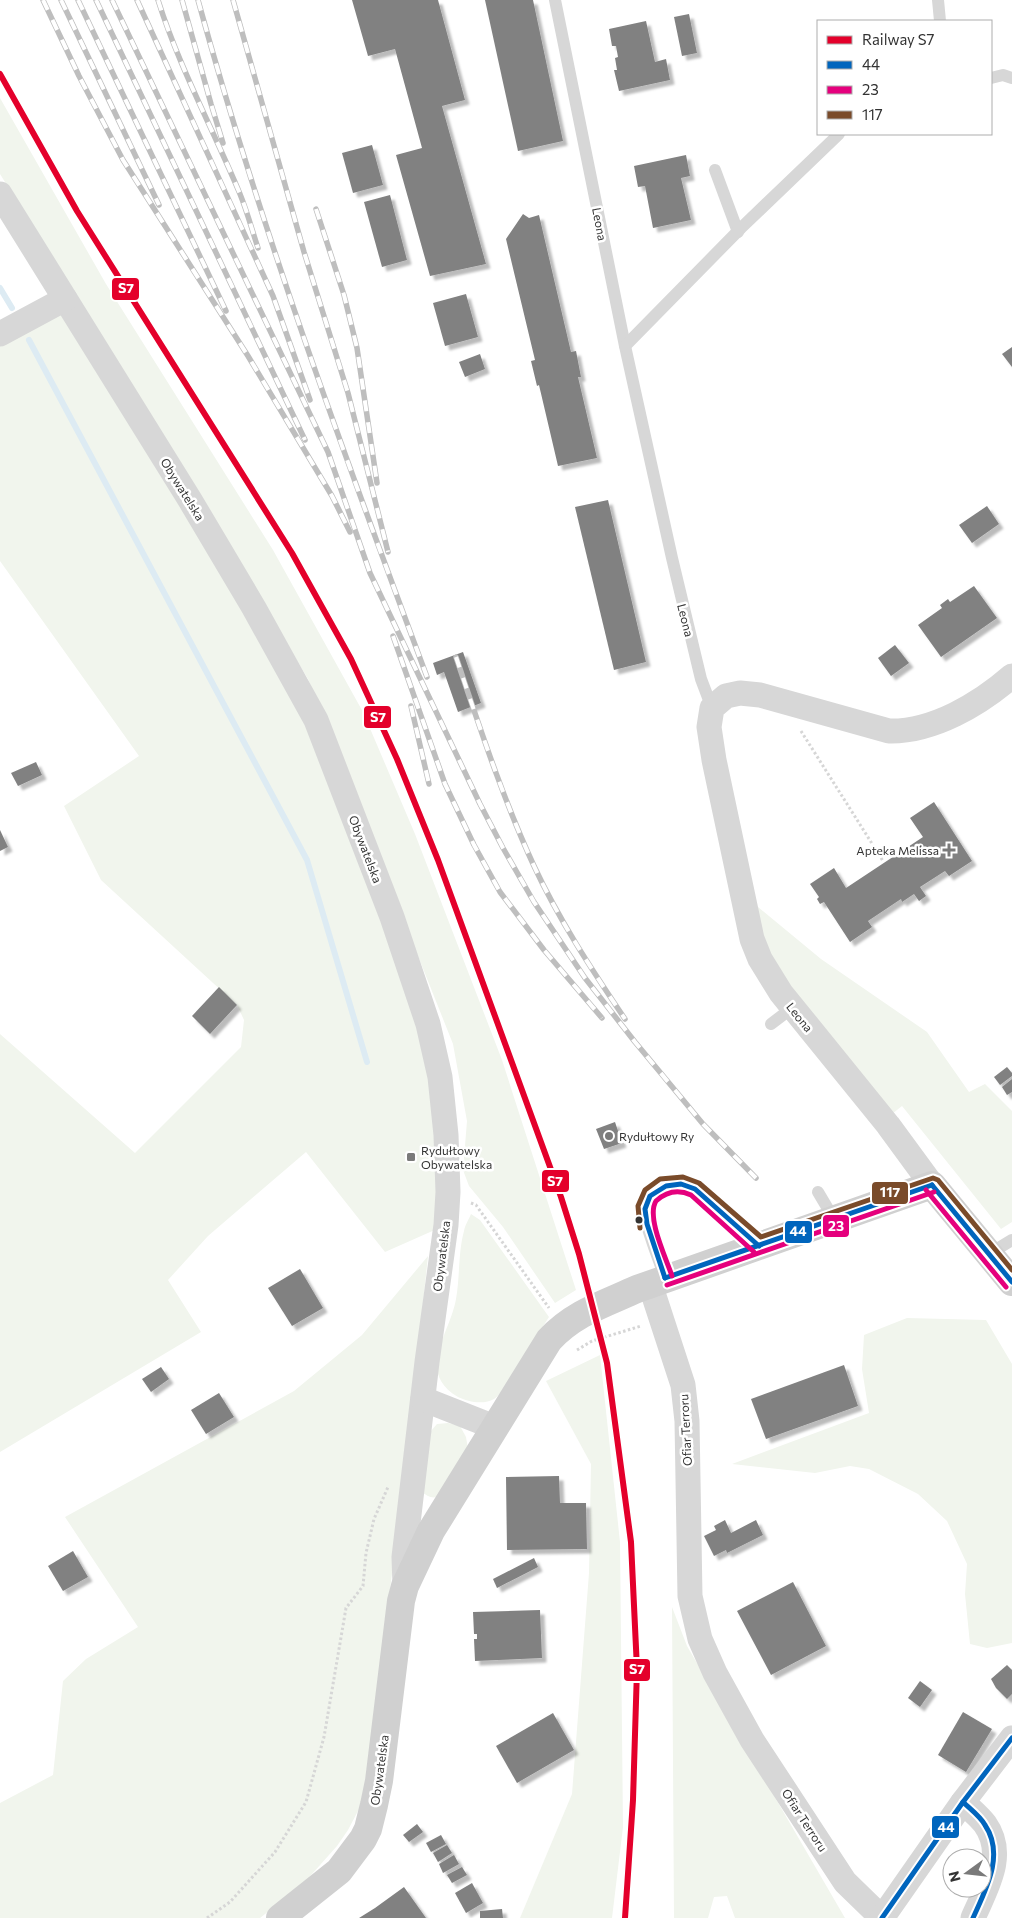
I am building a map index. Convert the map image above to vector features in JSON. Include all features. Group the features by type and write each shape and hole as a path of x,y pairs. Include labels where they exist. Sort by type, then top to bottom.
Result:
{"street":[{"name":"Obywatelska","path":"0,194 190,500 254,608 316,720 392,917 428,1024 440,1077 446,1135 448,1192 446,1225 404,1557 405,1586"},
{"path":"0,334 64,299"},
{"path":"712,708 726,696 760,694 889,731 900,731 956,714 1001,686 1012,676"},
{"name":"Leona","path":"712,708 709,727 711,744 752,939 760,959 792,1008 888,1125 932,1185"},
{"path":"658,1281 932,1185 1012,1282"},
{"name":"Obywatelska","path":"280,1918 338,1871 368,1829 378,1781 401,1601 405,1586 431,1531 549,1340 562,1326 593,1308 658,1281"},
{"name":"Ofiar Terroru","path":"658,1281 683,1385 687,1420 690,1596 700,1639 715,1673 763,1756 845,1882 882,1918 963,1802 1010,1747"},
{"path":"423,1400 494,1427"},
{"path":"963,1802 985,1824 994,1842 994,1868 973,1918"}],"lane":[{"name":"Leona","path":"555,0 625,346 688,626 701,679 712,708"},
{"path":"938,0 940,20"},
{"path":"992,78 1003,75 1012,78"},
{"path":"625,346 838,135"},
{"path":"715,170 738,232"},
{"path":"770,1024 792,1008"},
{"path":"658,1281 644,1215 648,1198 652,1193 666,1186 683,1183 695,1189 759,1246"},
{"path":"818,1192 834,1219"},
{"path":"989,1254 1012,1240"}],"path":[{"path":"796,704 795,720 838,792 883,861"},
{"path":"448,1192 476,1206 562,1326"},
{"path":"592,1341 648,1324"},
{"path":"207,1918 230,1902 275,1852 306,1802 324,1737 346,1608 363,1586 366,1554 374,1519 388,1486"}],"shaded area":[{"path":"0,98 106,284 273,550 363,712 415,834 502,1060 576,1290 555,1303 503,1227 469,1186 463,1170 467,1121 453,1044 308,679 128,379 0,174"},
{"path":"65,299 316,720 428,1024 446,1225 385,1252 306,1152 208,1236 168,1280 201,1332 0,1452 0,1034 135,1153 241,1047 244,1020 237,1005 101,880 64,806 139,756 0,561 0,340"},
{"path":"752,902 821,959 927,1032 969,1092 985,1084 1012,1111 1012,1222 1001,1229 902,1106 892,1114 793,994 764,950"},
{"path":"471,1214 480,1220 549,1317 514,1374 499,1394 490,1401 481,1402 462,1399 445,1387 439,1376 437,1364 456,1299 462,1239"},
{"path":"428,1256 413,1397 415,1395 365,1784 359,1809 348,1830 337,1846 304,1883 260,1918 0,1918 0,1803 53,1775 63,1681 86,1659 138,1627 65,1517 294,1391 362,1335"},
{"path":"907,1318 986,1320 1012,1364 1012,1643 987,1648 970,1644 965,1594 967,1564 947,1521 918,1494 869,1469 850,1466 815,1473 732,1464 869,1413 862,1369 864,1335"},
{"path":"600,1355 620,1542 623,1827 612,1918 520,1918 572,1794 589,1573 591,1464 546,1381"},
{"path":"448,1423 460,1426 466,1437 468,1449 440,1496 430,1497 421,1491 431,1431 437,1424"},
{"path":"672,1607 687,1646 845,1918 735,1918 727,1896 714,1897 708,1918 674,1918"}],"building":[{"path":"352,0 438,0 465,100 442,106 486,264 430,276 396,155 422,148 395,49 368,56"},
{"path":"485,0 533,0 563,141 518,151"},
{"path":"689,14 697,53 682,56 674,17"},
{"path":"646,21 655,62 666,59 670,80 619,91 614,70 617,70 615,58 618,57 616,46 612,46 609,29"},
{"path":"372,145 383,185 353,193 342,153"},
{"path":"686,155 690,176 681,178 691,220 653,228 645,186 638,187 634,166"},
{"path":"390,195 407,260 382,267 364,202"},
{"path":"523,214 529,218 539,215 571,352 576,351 581,377 578,377 597,458 558,466 539,385 537,386 531,361 535,360 506,239"},
{"path":"466,294 478,337 445,346 433,303"},
{"path":"1012,347 1012,367 1002,354"},
{"path":"480,354 485,369 465,377 459,362"},
{"path":"608,500 646,662 614,670 575,507"},
{"path":"987,506 999,524 972,543 959,525"},
{"path":"974,586 997,618 941,657 918,625 942,608 940,605 948,599 950,602"},
{"path":"895,645 909,663 891,676 878,658"},
{"path":"463,652 481,703 458,712 444,672 437,675 433,663"},
{"path":"36,762 42,775 18,786 11,773"},
{"path":"934,802 972,861 949,876 945,871 920,887 926,896 919,901 914,894 902,902 901,899 868,921 872,927 850,942 824,902 820,904 817,899 819,897 810,884 834,868 846,888 923,837 910,818"},
{"path":"0,830 8,847 0,851"},
{"path":"219,987 237,1005 210,1034 192,1016"},
{"path":"1007,1067 1012,1076 1000,1085 994,1077"},
{"path":"1012,1079 1012,1092 1007,1095 1002,1087"},
{"name":"Rydułtowy Ry","path":"615,1122 622,1143 604,1149 596,1129"},
{"path":"300,1269 323,1308 292,1326 268,1288"},
{"path":"844,1365 858,1406 766,1439 751,1399"},
{"path":"161,1367 169,1379 151,1392 142,1379"},
{"path":"219,1393 234,1417 206,1434 191,1410"},
{"path":"559,1476 560,1503 586,1503 587,1549 507,1550 506,1477"},
{"path":"725,1520 731,1533 756,1520 763,1535 727,1553 726,1550 714,1556 704,1536 716,1530 714,1526"},
{"path":"73,1551 88,1577 63,1591 48,1566"},
{"path":"534,1558 538,1567 497,1588 493,1579"},
{"path":"793,1582 826,1646 771,1675 737,1611"},
{"path":"540,1610 542,1658 475,1661 474,1639 477,1639 477,1634 474,1634 473,1612"},
{"path":"1007,1665 1012,1670 1012,1694 1007,1699 996,1688 991,1679"},
{"path":"920,1681 932,1690 920,1707 908,1698"},
{"path":"963,1712 992,1729 966,1772 938,1755"},
{"path":"553,1713 574,1750 517,1783 496,1746"},
{"path":"417,1824 423,1832 409,1842 403,1835"},
{"path":"441,1835 446,1844 431,1852 426,1843"},
{"path":"447,1845 452,1853 438,1862 433,1853"},
{"path":"454,1855 459,1864 443,1873 439,1864"},
{"path":"462,1867 467,1875 452,1883 447,1875"},
{"path":"472,1883 483,1903 466,1913 455,1893"},
{"path":"404,1887 426,1918 359,1918 375,1908"},
{"path":"502,1909 503,1918 480,1918 480,1911"}],"waterway":[{"path":"0,288 12,308"},
{"path":"29,340 307,860 367,1062"}],"railway":[{"path":"43,0 79,76 123,160 248,356 332,496 350,532"},
{"path":"61,0 159,205"},
{"path":"78,0 226,311"},
{"path":"96,0 305,440"},
{"path":"112,0 328,452 370,573 480,804 503,848 534,902 585,978 703,1124 756,1178"},
{"path":"137,0 273,296 310,400"},
{"path":"158,0 186,74 240,194 258,248"},
{"path":"182,0 223,143"},
{"path":"198,0 276,256 365,509 427,677"},
{"path":"233,0 304,252 348,393 388,552"},
{"path":"316,209 344,295 357,348 377,483"},
{"path":"393,636 445,784 474,845 500,892 544,950 602,1018"},
{"path":"456,657 502,789 534,866 565,925 625,1019"},
{"path":"411,706 429,784"}],"rail line":[{"name":"S7","path":"0,74 77,211 292,553 351,659 397,759 438,860 561,1197 579,1254 607,1363 631,1542 637,1669 633,1800 625,1918"}],"transit line":[{"name":"117","path":"640,1228 638,1206 645,1190 660,1179 683,1177 699,1183 761,1237 933,1178 938,1180 1012,1270"},
{"name":"44","path":"665,1278 647,1224 645,1209 650,1196 666,1186 681,1184 695,1189 759,1246"},
{"name":"44","path":"932,1185 1012,1282"},
{"name":"44","path":"665,1278 932,1185"},
{"name":"23","path":"926,1190 1006,1287"},
{"name":"23","path":"672,1276 658,1238 653,1217 656,1201 664,1195 677,1192 691,1195 754,1252"},
{"name":"23","path":"667,1285 934,1192"},
{"name":"44","path":"882,1918 963,1802 1012,1738"},
{"name":"44","path":"963,1802 983,1822 991,1836 993,1848 993,1860 988,1884 973,1918"}],"place":[{"name":"Apteka Melissa","path":"949,850"},
{"name":"Rydułtowy Ry","path":"609,1136"},
{"name":"Rydułtowy Obywatelska","path":"411,1157"}]}
